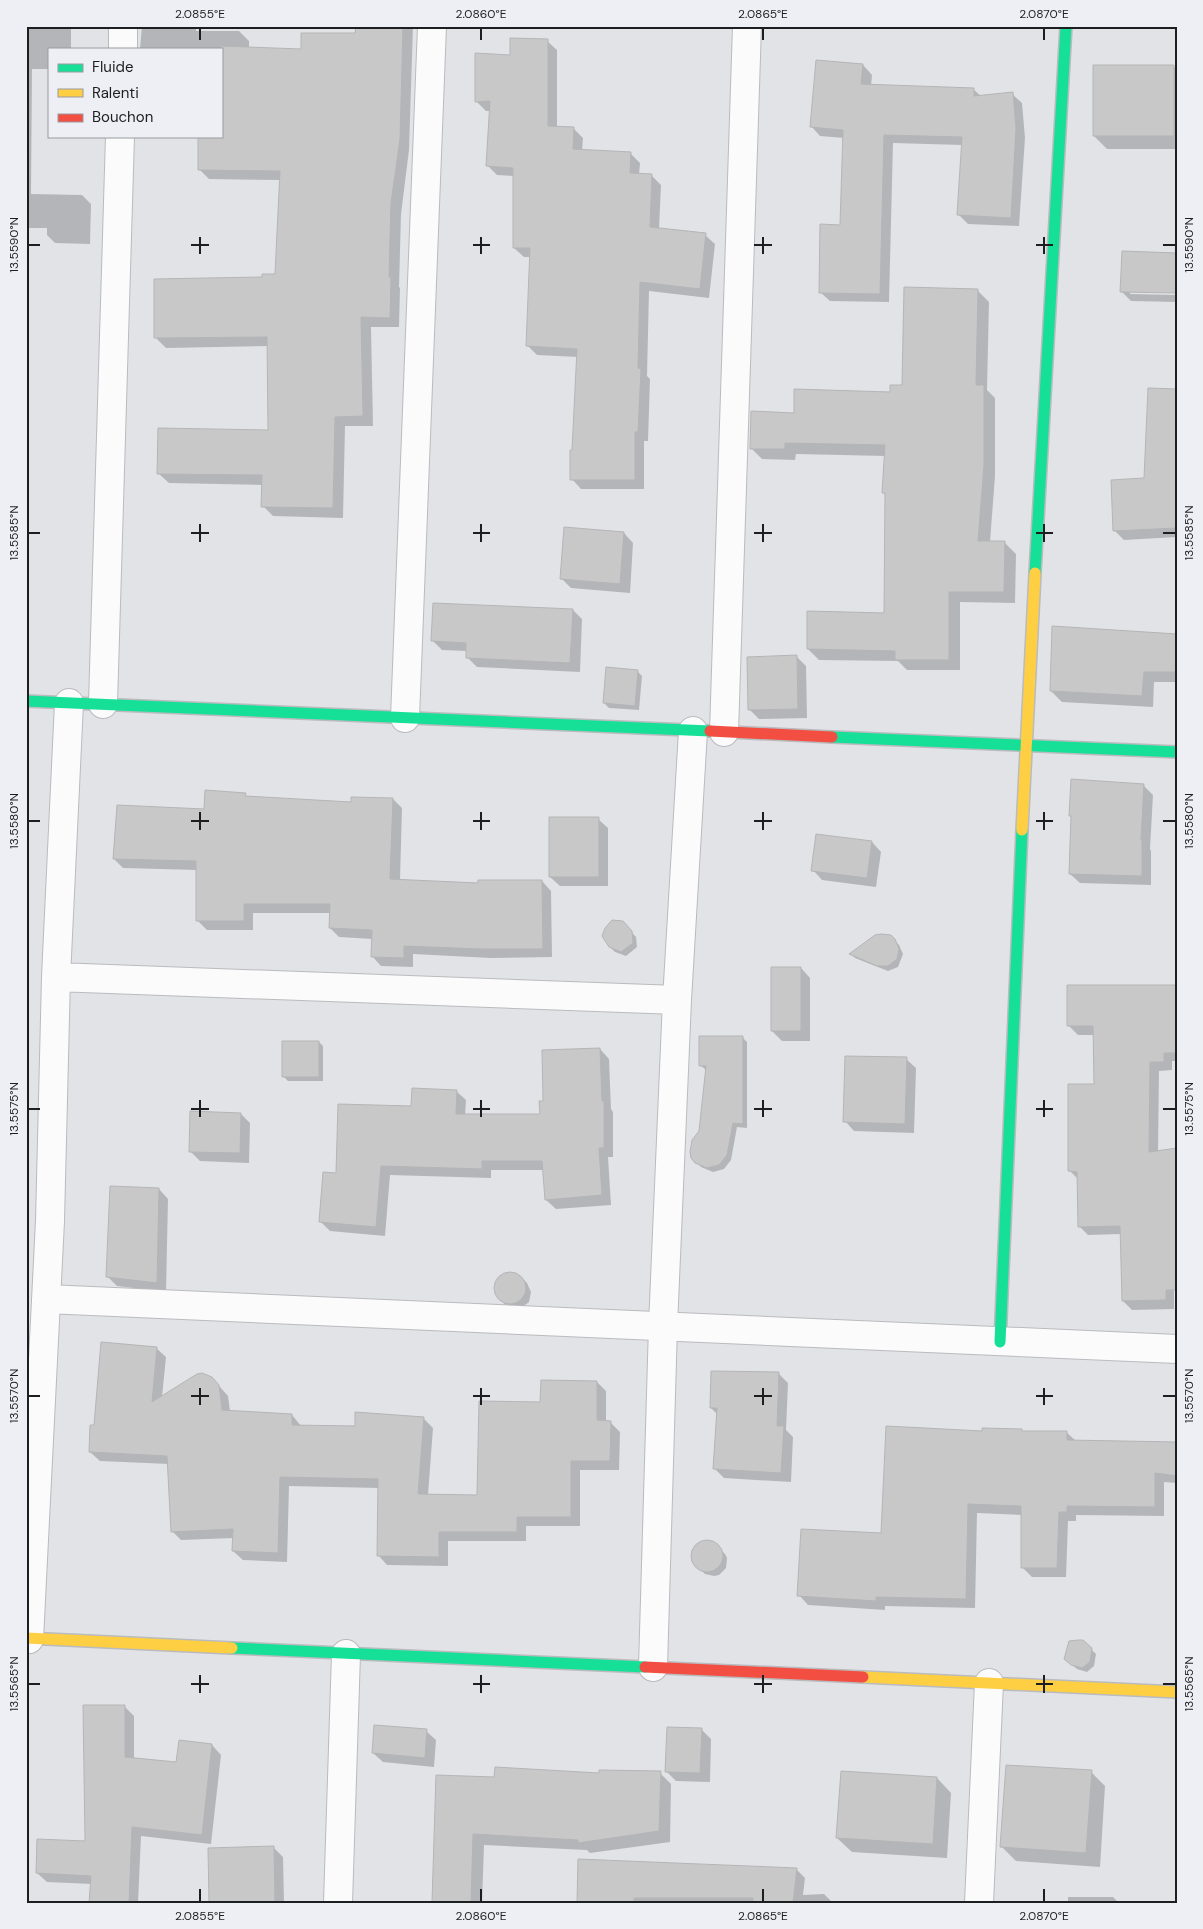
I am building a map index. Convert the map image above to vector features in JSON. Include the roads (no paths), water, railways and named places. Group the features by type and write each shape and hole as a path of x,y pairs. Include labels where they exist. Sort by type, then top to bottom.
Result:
{"street":[{"path":"123,26 123,48"},
{"path":"405,718 432,26"},
{"path":"724,732 747,26"},
{"path":"1000,1342 1011,1052 1026,746 1066,26"},
{"path":"103,704 120,138"},
{"path":"26,701 1177,752"},
{"path":"69,703 56,977 50,1221 28,1638 1177,1692"},
{"path":"653,1667 663,1326 677,1000 693,730"},
{"path":"56,977 677,1000"},
{"path":"46,1299 1177,1350"},
{"path":"338,1903 346,1654"},
{"path":"979,1903 989,1683"}]}
